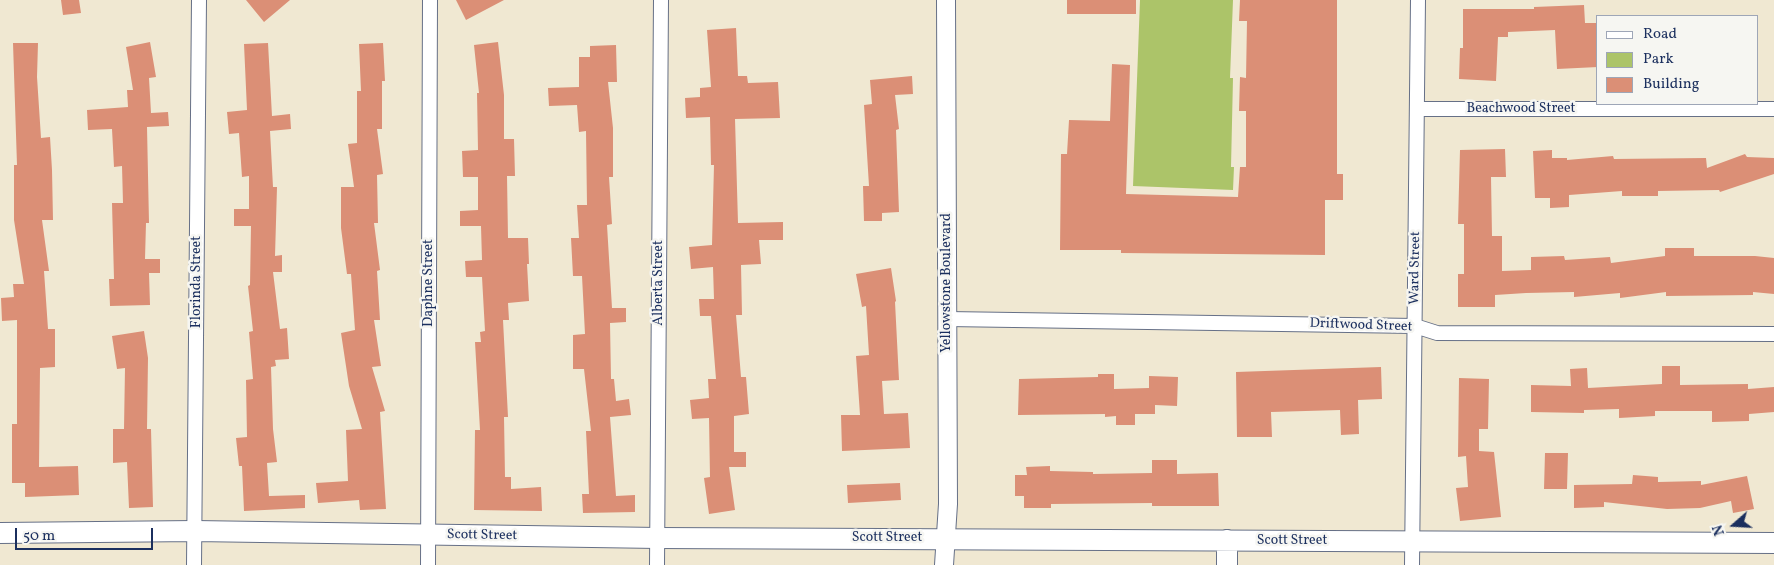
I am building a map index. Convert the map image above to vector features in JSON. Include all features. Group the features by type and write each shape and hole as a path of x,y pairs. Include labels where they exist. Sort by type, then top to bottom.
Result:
{"main road":[{"name":"Scott Street","path":"0,533 195,532 658,538 1774,543"},
{"path":"1227,565 1228,540"}],"street":[{"name":"Florinda Street","path":"194,565 199,0"},
{"name":"Daphne Street","path":"428,565 430,0"},
{"name":"Alberta Street","path":"658,565 661,0"},
{"name":"Yellowstone Boulevard","path":"944,565 944,538 948,504 946,0"},
{"name":"Ward Street","path":"1412,565 1418,0"},
{"name":"Beachwood Street","path":"1418,109 1774,110"},
{"name":"Driftwood Street","path":"947,319 1415,326 1438,333 1774,334"}],"green space":[{"path":"1140,0 1233,0 1230,78 1233,78 1231,167 1234,167 1233,190 1133,186"}],"building":[{"path":"61,0 79,0 81,13 63,15"},
{"path":"246,0 290,0 264,22"},
{"path":"456,0 504,0 466,20"},
{"path":"1067,0 1136,0 1136,14 1067,14"},
{"path":"1240,0 1337,0 1337,174 1343,174 1343,200 1325,200 1325,255 1121,253 1121,250 1060,250 1061,154 1067,154 1069,120 1110,121 1112,64 1130,65 1126,194 1238,197 1240,167 1246,167 1246,111 1239,111 1240,77 1246,78 1247,21 1239,21"},
{"path":"1584,5 1585,23 1596,23 1596,67 1557,69 1555,30 1508,32 1508,37 1498,37 1496,81 1459,79 1460,48 1463,48 1463,9 1534,9 1534,7"},
{"path":"736,28 738,76 747,76 748,83 778,82 780,118 735,119 738,223 783,222 783,240 759,240 761,264 741,265 742,315 736,315 741,377 746,377 749,414 734,416 734,452 746,452 746,467 729,467 735,510 709,514 704,478 710,477 709,418 692,419 690,400 709,398 708,379 716,379 711,316 700,316 699,299 714,299 713,267 691,269 689,247 712,245 714,165 711,165 710,117 686,118 685,98 700,97 700,88 711,87 707,30"},
{"path":"150,42 156,77 149,78 151,113 168,112 169,126 147,127 149,223 146,223 145,259 160,259 160,273 149,273 150,305 110,306 109,279 114,279 112,203 123,203 122,166 114,167 112,129 88,130 87,110 128,107 127,90 133,90 126,47"},
{"path":"498,42 504,95 504,139 514,139 515,176 507,176 508,238 528,238 529,264 527,264 529,301 508,303 509,320 503,320 508,417 504,417 505,477 511,477 511,489 541,487 542,511 474,510 475,430 480,430 475,342 481,342 480,332 485,331 482,277 466,277 465,261 482,260 481,226 460,226 460,211 478,210 478,177 463,177 462,151 478,150 477,93 479,93 474,45"},
{"path":"13,43 38,43 37,77 41,138 50,137 53,220 42,220 49,271 44,271 48,329 55,329 55,367 40,368 39,467 78,466 79,495 25,497 25,483 12,483 12,424 17,424 17,320 2,321 1,298 14,297 13,284 24,284 14,220 14,165 17,165"},
{"path":"268,43 272,116 290,114 291,129 270,131 273,187 277,187 275,256 282,255 282,272 273,272 280,329 287,328 289,359 275,360 276,366 271,367 273,429 277,462 267,463 269,496 305,495 305,508 244,511 242,466 239,466 236,438 247,437 246,380 253,379 249,332 253,331 248,286 250,285 251,226 234,226 234,209 249,209 249,176 242,177 239,133 229,134 227,112 247,110 244,44"},
{"path":"383,43 385,81 382,81 382,129 377,129 383,174 377,175 378,223 374,223 380,270 377,271 380,320 374,320 381,366 372,367 385,411 380,412 386,509 360,510 359,500 318,503 316,483 348,481 346,430 362,429 349,386 341,333 355,330 351,274 347,274 341,228 341,187 354,187 348,144 357,143 357,91 361,91 359,44"},
{"path":"616,45 617,82 608,82 613,128 613,177 609,177 612,224 607,225 612,308 626,308 626,322 610,323 611,379 614,379 616,401 629,399 631,415 610,417 616,496 635,495 635,512 583,513 582,494 589,494 586,431 591,431 584,369 573,369 573,335 585,334 582,276 573,276 571,238 579,238 577,205 587,205 586,131 579,132 577,105 549,106 548,88 579,87 579,57 590,57 590,46"},
{"path":"912,76 913,94 895,95 899,129 896,130 899,212 882,213 882,221 864,221 863,186 869,186 864,105 872,104 870,80"},
{"path":"1505,149 1506,177 1491,177 1492,236 1502,236 1502,271 1531,270 1531,257 1564,256 1565,260 1610,257 1611,263 1665,256 1665,248 1694,248 1694,256 1755,256 1774,258 1774,294 1753,292 1753,295 1666,296 1666,292 1620,298 1620,293 1574,297 1574,292 1526,293 1495,295 1495,307 1458,307 1458,274 1464,274 1464,224 1458,224 1460,150"},
{"path":"1552,150 1552,158 1567,158 1567,160 1613,156 1614,159 1706,158 1707,168 1745,154 1747,157 1774,158 1774,174 1720,192 1719,190 1658,191 1658,196 1622,196 1622,191 1569,195 1569,207 1550,208 1550,198 1535,198 1533,151"},
{"path":"891,268 896,301 899,380 882,381 884,414 908,413 910,448 842,451 841,415 860,415 856,356 869,355 866,306 862,307 856,274"},
{"path":"144,331 148,358 147,429 151,429 153,507 129,508 127,462 113,463 113,429 124,429 125,368 117,369 112,336"},
{"path":"1662,366 1680,366 1680,385 1748,384 1748,389 1774,387 1774,412 1749,414 1749,421 1712,422 1712,411 1655,411 1655,416 1619,418 1619,409 1584,410 1584,413 1531,412 1531,385 1571,386 1570,369 1587,368 1588,388 1662,384"},
{"path":"1381,367 1382,399 1358,400 1359,434 1341,435 1340,410 1271,412 1272,437 1237,437 1236,372"},
{"path":"1098,374 1114,374 1114,389 1149,388 1149,376 1178,377 1177,406 1155,405 1155,414 1135,414 1135,425 1116,425 1116,416 1105,417 1105,414 1018,415 1019,379 1098,377"},
{"path":"1459,378 1489,379 1488,429 1479,429 1479,451 1494,452 1501,517 1460,521 1456,488 1468,487 1466,456 1458,457"},
{"path":"1545,453 1568,453 1567,489 1544,489"},
{"path":"1152,460 1177,460 1177,474 1218,473 1219,506 1152,506 1152,503 1051,504 1051,508 1024,508 1024,496 1015,496 1015,475 1027,475 1026,467 1050,466 1050,471 1093,472 1093,474 1152,473"},
{"path":"1633,475 1658,477 1658,482 1701,481 1701,485 1747,476 1754,509 1733,513 1731,501 1700,508 1667,509 1604,502 1604,507 1574,508 1574,485 1632,484"},
{"path":"900,483 901,500 848,503 847,485"}]}
